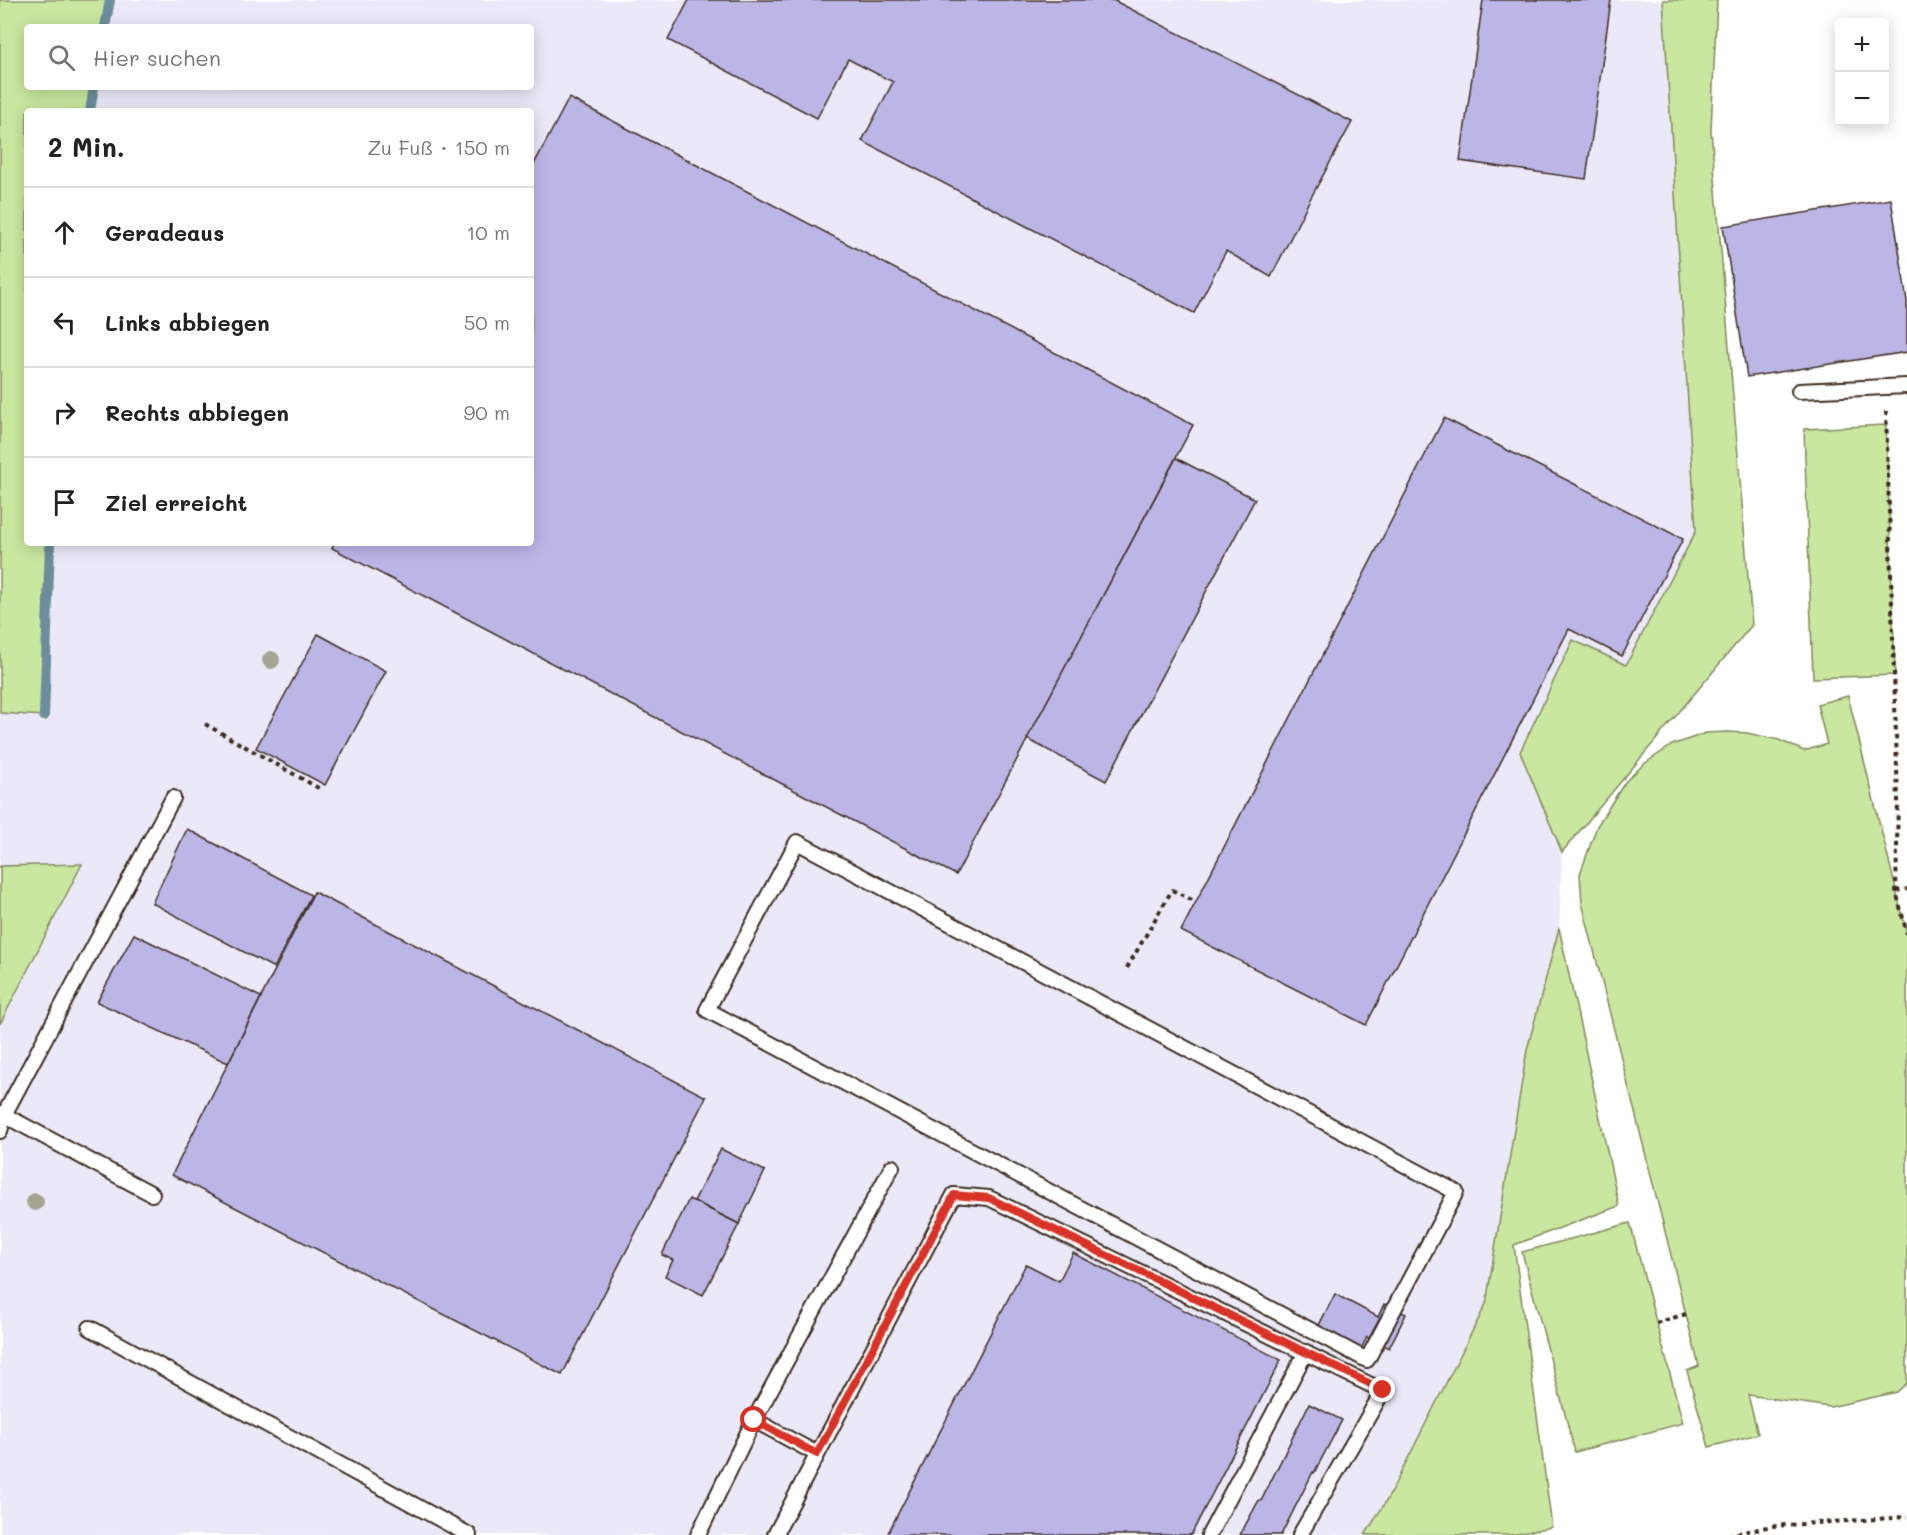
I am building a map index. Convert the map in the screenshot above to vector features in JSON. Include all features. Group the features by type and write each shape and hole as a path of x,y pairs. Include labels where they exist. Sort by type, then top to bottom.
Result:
{"lane":[{"path":"1799,391 1907,386"},
{"path":"0,1131 4,1115 173,798"},
{"path":"797,842 1456,1192 1367,1360 707,1010 797,842"},
{"path":"4,1115 152,1194"},
{"path":"698,1535 754,1420 892,1167"},
{"path":"775,1535 954,1195 989,1198 1383,1390 1300,1535"},
{"path":"90,1328 468,1535"},
{"path":"1209,1535 1306,1352"},
{"path":"754,1420 817,1454"}],"path":[{"path":"1886,386 1898,801 1896,891 1907,934"},
{"path":"205,724 322,790"},
{"path":"1896,891 1907,889"},
{"path":"1127,968 1172,891 1196,902"},
{"path":"1656,1323 1686,1314"},
{"path":"1728,1535 1772,1526 1907,1517"}],"shaded area":[{"path":"0,0 1663,0 1696,531 1562,852 1559,928 1527,1050 1486,1304 1416,1535 0,1535"}],"green space":[{"path":"0,0 110,0 106,24 24,24 24,90 94,90 90,108 24,108 24,546 50,546 44,716 0,713"},
{"path":"1663,0 1717,0 1711,130 1752,625 1562,852 1520,752 1573,640 1626,665 1696,531"},
{"path":"1886,425 1895,675 1813,678 1804,429"},
{"path":"1848,696 1907,934 1907,1383 1897,1392 1830,1407 1748,1395 1758,1434 1709,1447 1687,1371 1699,1366 1582,903 1580,874 1597,826 1625,782 1644,764 1672,745 1706,733 1728,732 1747,733 1779,740 1804,751 1827,744 1817,704"},
{"path":"82,864 0,1024 0,866"},
{"path":"1559,928 1619,1206 1514,1245 1552,1527 1512,1535 1365,1535 1388,1498 1486,1304 1527,1050"},
{"path":"1630,1223 1683,1423 1575,1452 1522,1252"}],"building":[{"path":"689,0 1113,0 1352,122 1271,277 1226,251 1194,313 862,141 893,82 848,59 817,118 668,40"},
{"path":"1483,0 1611,0 1586,179 1460,161"},
{"path":"569,98 1193,425 956,875 332,548 333,546 534,546 534,164"},
{"path":"1891,199 1907,301 1907,352 1747,377 1723,226"},
{"path":"1444,418 1683,539 1622,656 1569,629 1366,1025 1181,931"},
{"path":"1176,458 1255,499 1106,781 1027,739"},
{"path":"318,634 386,671 325,785 256,748"},
{"path":"187,829 311,895 274,968 152,903"},
{"path":"314,892 706,1097 562,1375 172,1175"},
{"path":"134,934 261,997 228,1063 97,1002"},
{"path":"721,1149 765,1171 739,1224 694,1201"},
{"path":"689,1199 739,1224 703,1295 665,1276 673,1260 662,1255"},
{"path":"1073,1253 1281,1360 1191,1535 887,1535 1026,1264 1059,1281"},
{"path":"1335,1294 1378,1317 1384,1304 1406,1314 1389,1348 1367,1337 1361,1349 1318,1327"},
{"path":"1309,1404 1342,1420 1281,1535 1240,1535 1259,1500 1261,1501"}],"waterway":[{"path":"106,24 110,0"},
{"path":"90,108 94,90"},
{"path":"44,716 50,546"}],"route":[{"path":"754,1420 817,1454 954,1195 989,1198 1383,1390"}]}
